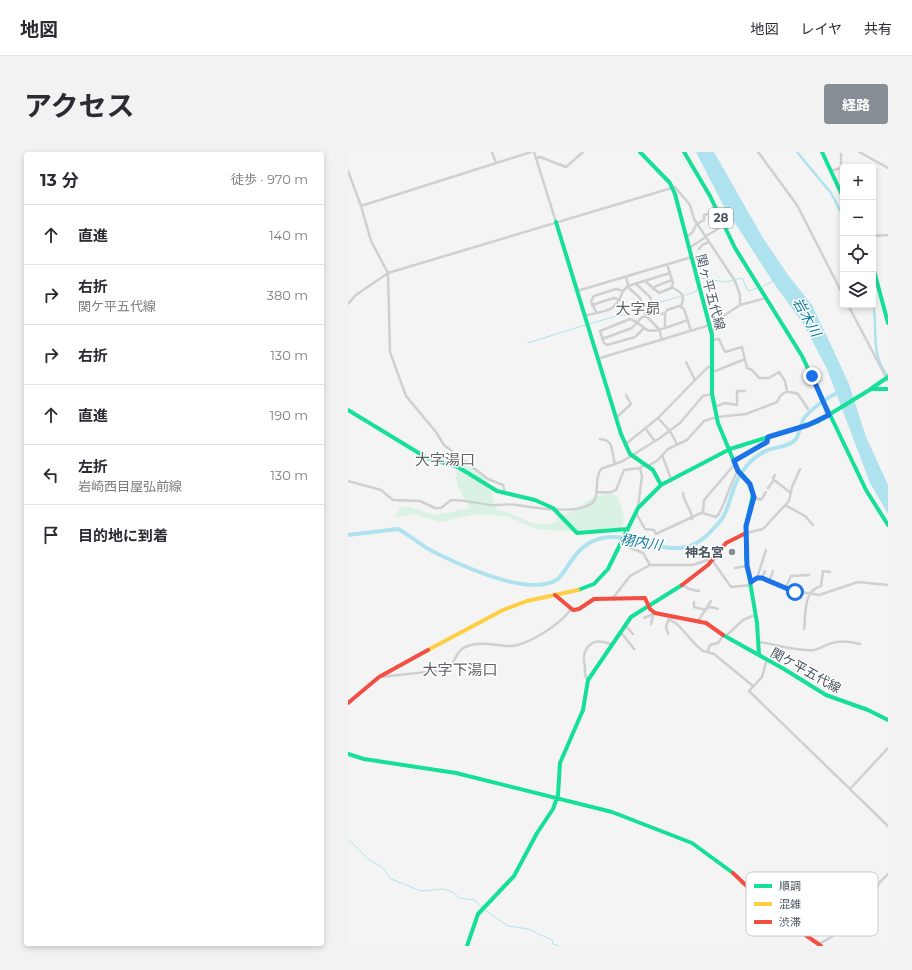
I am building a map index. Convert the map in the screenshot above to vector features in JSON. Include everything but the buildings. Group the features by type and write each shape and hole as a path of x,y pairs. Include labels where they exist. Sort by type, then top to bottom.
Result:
{"street":[{"path":"492,152 496,164"},
{"path":"361,206 533,152 537,158 615,418 632,455 657,474 660,485"},
{"path":"537,158 540,157 566,168 583,152"},
{"name":"関ヶ平五代線","path":"640,152 672,186 713,337 712,394 716,417 730,449"},
{"name":"28","path":"684,152 710,196 735,248 799,351 826,408 831,414 866,490 888,525"},
{"path":"758,152 797,205 840,289"},
{"path":"822,152 840,190"},
{"path":"859,152 888,168"},
{"path":"841,154 841,164"},
{"path":"831,171 840,168"},
{"path":"348,171 361,206 371,241 388,273 390,352 406,396 436,432 444,445 488,479 503,485 505,493"},
{"path":"348,304 356,295 388,273 672,186 675,187 690,206 697,224 734,280 740,295 740,304"},
{"path":"686,238 692,233 697,224 704,220 704,215 707,214"},
{"path":"689,248 718,229"},
{"path":"876,236 888,235"},
{"path":"700,249 702,245 709,242"},
{"path":"577,291 692,257"},
{"path":"667,264 672,280 672,287"},
{"path":"875,272 887,312 888,323"},
{"path":"584,316 613,308 620,300 623,291 628,286 670,273"},
{"path":"626,277 628,286 640,298 646,316 659,329 662,340"},
{"path":"650,297 656,286 672,280"},
{"path":"644,281 654,290 661,293 672,287"},
{"path":"636,284 650,297 656,313 665,314"},
{"path":"672,287 683,296 682,306 691,331"},
{"path":"596,312 592,305 591,299 594,296 616,289 623,291"},
{"path":"592,305 614,298 620,300"},
{"path":"597,359 710,325 740,304 766,298"},
{"path":"665,328 665,314 667,310 682,306"},
{"path":"348,703 378,677 503,610 522,602 576,591 594,584 608,569 638,508 660,485 730,449 808,425 831,414 887,379 850,308"},
{"path":"602,339 632,328 641,318 646,316"},
{"path":"643,329 635,336 610,344 605,344 600,331 630,320 637,322 643,329 650,331 665,328 688,320"},
{"path":"716,322 713,337 719,339 725,352 742,347 748,368 752,370 759,378 769,378 779,372 785,381 787,391"},
{"path":"712,372 745,359"},
{"path":"686,362 695,380"},
{"path":"627,443 658,418 695,380 713,365"},
{"path":"871,389 888,389"},
{"path":"714,407 725,403 737,405 736,391 745,391"},
{"path":"596,492 604,494 616,490 624,470 640,468 658,460 668,449 687,440 704,421 716,417 746,414 777,402 781,394 787,391 798,394 808,409"},
{"path":"348,480 381,490 393,500 420,501 434,508 441,508 451,500 471,501 490,505 511,504 579,509 592,503 596,497 598,473 601,469 615,464 632,455 670,431 680,423 702,396 712,394"},
{"path":"615,418 631,404 626,395"},
{"path":"348,410 427,458 458,467 497,491 535,500 553,508 577,533 628,529"},
{"path":"658,418 670,431 677,444"},
{"path":"645,428 654,440"},
{"path":"702,513 704,500 735,462 767,442 768,437"},
{"path":"600,439 606,440 610,443 615,464"},
{"path":"730,449 739,471 750,484 754,497 761,500 766,492"},
{"path":"662,455 671,479"},
{"path":"638,508 642,476 640,468"},
{"path":"467,946 478,914 514,876 557,798 560,763 583,710 588,680 610,644 624,624 636,613 683,585 713,559 730,540 746,533 763,529 785,505 792,493 792,487 800,469"},
{"path":"635,513 642,527 645,529 654,530 656,534 692,519 702,513 716,517 726,500 732,482 739,471"},
{"path":"768,488 774,480 772,478 775,475"},
{"path":"774,480 792,493"},
{"path":"683,493 683,497 692,513 692,519"},
{"name":"関ケ平五代線","path":"754,497 746,521 747,566 751,584 759,655 826,695 868,710 888,720"},
{"path":"785,505 805,516 813,525"},
{"path":"622,541 631,543 631,548 646,556 650,564"},
{"path":"713,559 731,587 751,584 757,578 766,550"},
{"path":"613,598 630,576 650,564 693,565 713,559"},
{"path":"735,568 747,566"},
{"path":"762,578 765,571"},
{"path":"769,581 773,571"},
{"path":"804,629 806,604 810,593 814,588 821,586 823,571 830,572"},
{"path":"786,587 791,576 809,575"},
{"path":"757,578 762,578 795,592 825,595 858,582 888,585"},
{"path":"683,585 689,589 699,591"},
{"path":"555,595 571,609 581,609 590,600 645,598 648,606 654,614"},
{"path":"698,621 711,601"},
{"path":"694,602 694,607 706,609 711,607 718,609"},
{"path":"378,677 445,670 452,664 457,653 466,646 485,644 514,645 533,639 565,618 571,609"},
{"path":"651,624 654,614"},
{"path":"644,618 654,614 669,618 706,623 724,636 759,655"},
{"path":"708,651 710,646 718,643 743,620 755,615"},
{"path":"668,634 666,626 669,618"},
{"path":"669,618 678,625 703,651 708,651 753,686"},
{"path":"624,624 633,634"},
{"path":"620,631 634,649"},
{"path":"588,680 585,677 583,658 586,651 596,641 600,640 610,644"},
{"path":"758,642 815,650 831,643 846,640 860,644"},
{"path":"767,659 762,678 749,691 888,826"},
{"path":"850,789 888,748"},
{"path":"348,754 364,759 456,773 612,812 692,843 735,874 746,884"},
{"path":"878,886 879,883 888,874"},
{"path":"808,936 820,945 835,936"}],"green space":[{"path":"461,465 477,470 483,475 497,510 512,514 533,523 541,525 548,524 557,522 557,518 572,512 590,499 611,493 618,497 624,516 622,528 579,532 536,529 506,516 474,514 441,522 415,514 394,517 401,507 410,507 435,515 470,508 458,487 455,475"}],"water":[{"name":"岩木川","path":"696,152 714,152 763,238 788,275 812,305 849,384 866,437 888,485 888,514 870,483 827,369 804,325 775,285 722,203"}],"waterway":[{"path":"797,152 831,193 840,210"},
{"path":"654,304 695,292 698,287 695,279 699,278 726,282 742,278 748,291 758,288"},
{"path":"762,287 773,281"},
{"path":"645,307 651,305"},
{"path":"589,324 620,315 625,316 630,312 642,308"},
{"path":"874,308 876,350 878,358 887,375"},
{"path":"528,343 585,325"},
{"name":"栩内川","path":"348,535 398,529 428,549 459,564 495,577 530,585 545,584 558,579 579,551 589,543 602,538 628,538 666,548 690,546 697,543 720,522 727,509 733,490 741,474 749,464 766,451 787,445 795,440 805,416 833,395 842,392"},
{"path":"348,839 368,859 383,868 391,879 421,891 444,889 454,893 459,898 474,900 482,907"},
{"path":"485,910 508,926 528,929 552,940 553,944 559,946"}],"traffic: fast":[{"path":"640,152 670,183 675,194 712,335 712,394 718,423 737,469 748,481 753,494 746,526 746,558 757,623 759,655"},
{"path":"684,152 710,196 735,248 802,356 866,490 888,525"},
{"path":"822,152 840,191"},
{"path":"556,222 621,434 630,454 653,470 661,485"},
{"path":"874,272 888,323"},
{"path":"872,388 888,377"},
{"path":"578,590 594,584 608,569 638,508 661,485 730,449 817,422 871,389 888,389"},
{"path":"348,410 427,458 458,467 497,491 535,500 553,508 577,533 628,529"},
{"path":"467,946 478,914 514,876 537,833 553,809 558,795 560,763 583,710 588,680 631,617 682,585"},
{"path":"723,635 784,669 826,695 868,710 888,720"},
{"path":"348,754 364,759 456,773 612,812 692,843 733,873"}],"traffic: slow":[{"path":"428,650 503,610 527,601 578,590"}],"traffic: jam":[{"path":"682,585 708,565 726,543 746,533"},
{"path":"555,595 573,610 579,609 594,599 645,598 650,609 655,613 706,623 723,635"},
{"path":"348,703 379,677 428,650"},
{"path":"733,873 746,885"},
{"path":"807,936 821,946"}],"place":[{"name":"神名宮","path":"732,552"}],"district":[{"name":"大字昴","path":"638,309"},
{"name":"大字湯口","path":"445,460"},
{"name":"大字下湯口","path":"460,670"}],"route":[{"path":"795,592 762,578 757,578 751,582 746,558 746,521 754,497 750,484 738,471 734,461 767,442 768,437 808,425 826,418 829,415 812,376"}]}
